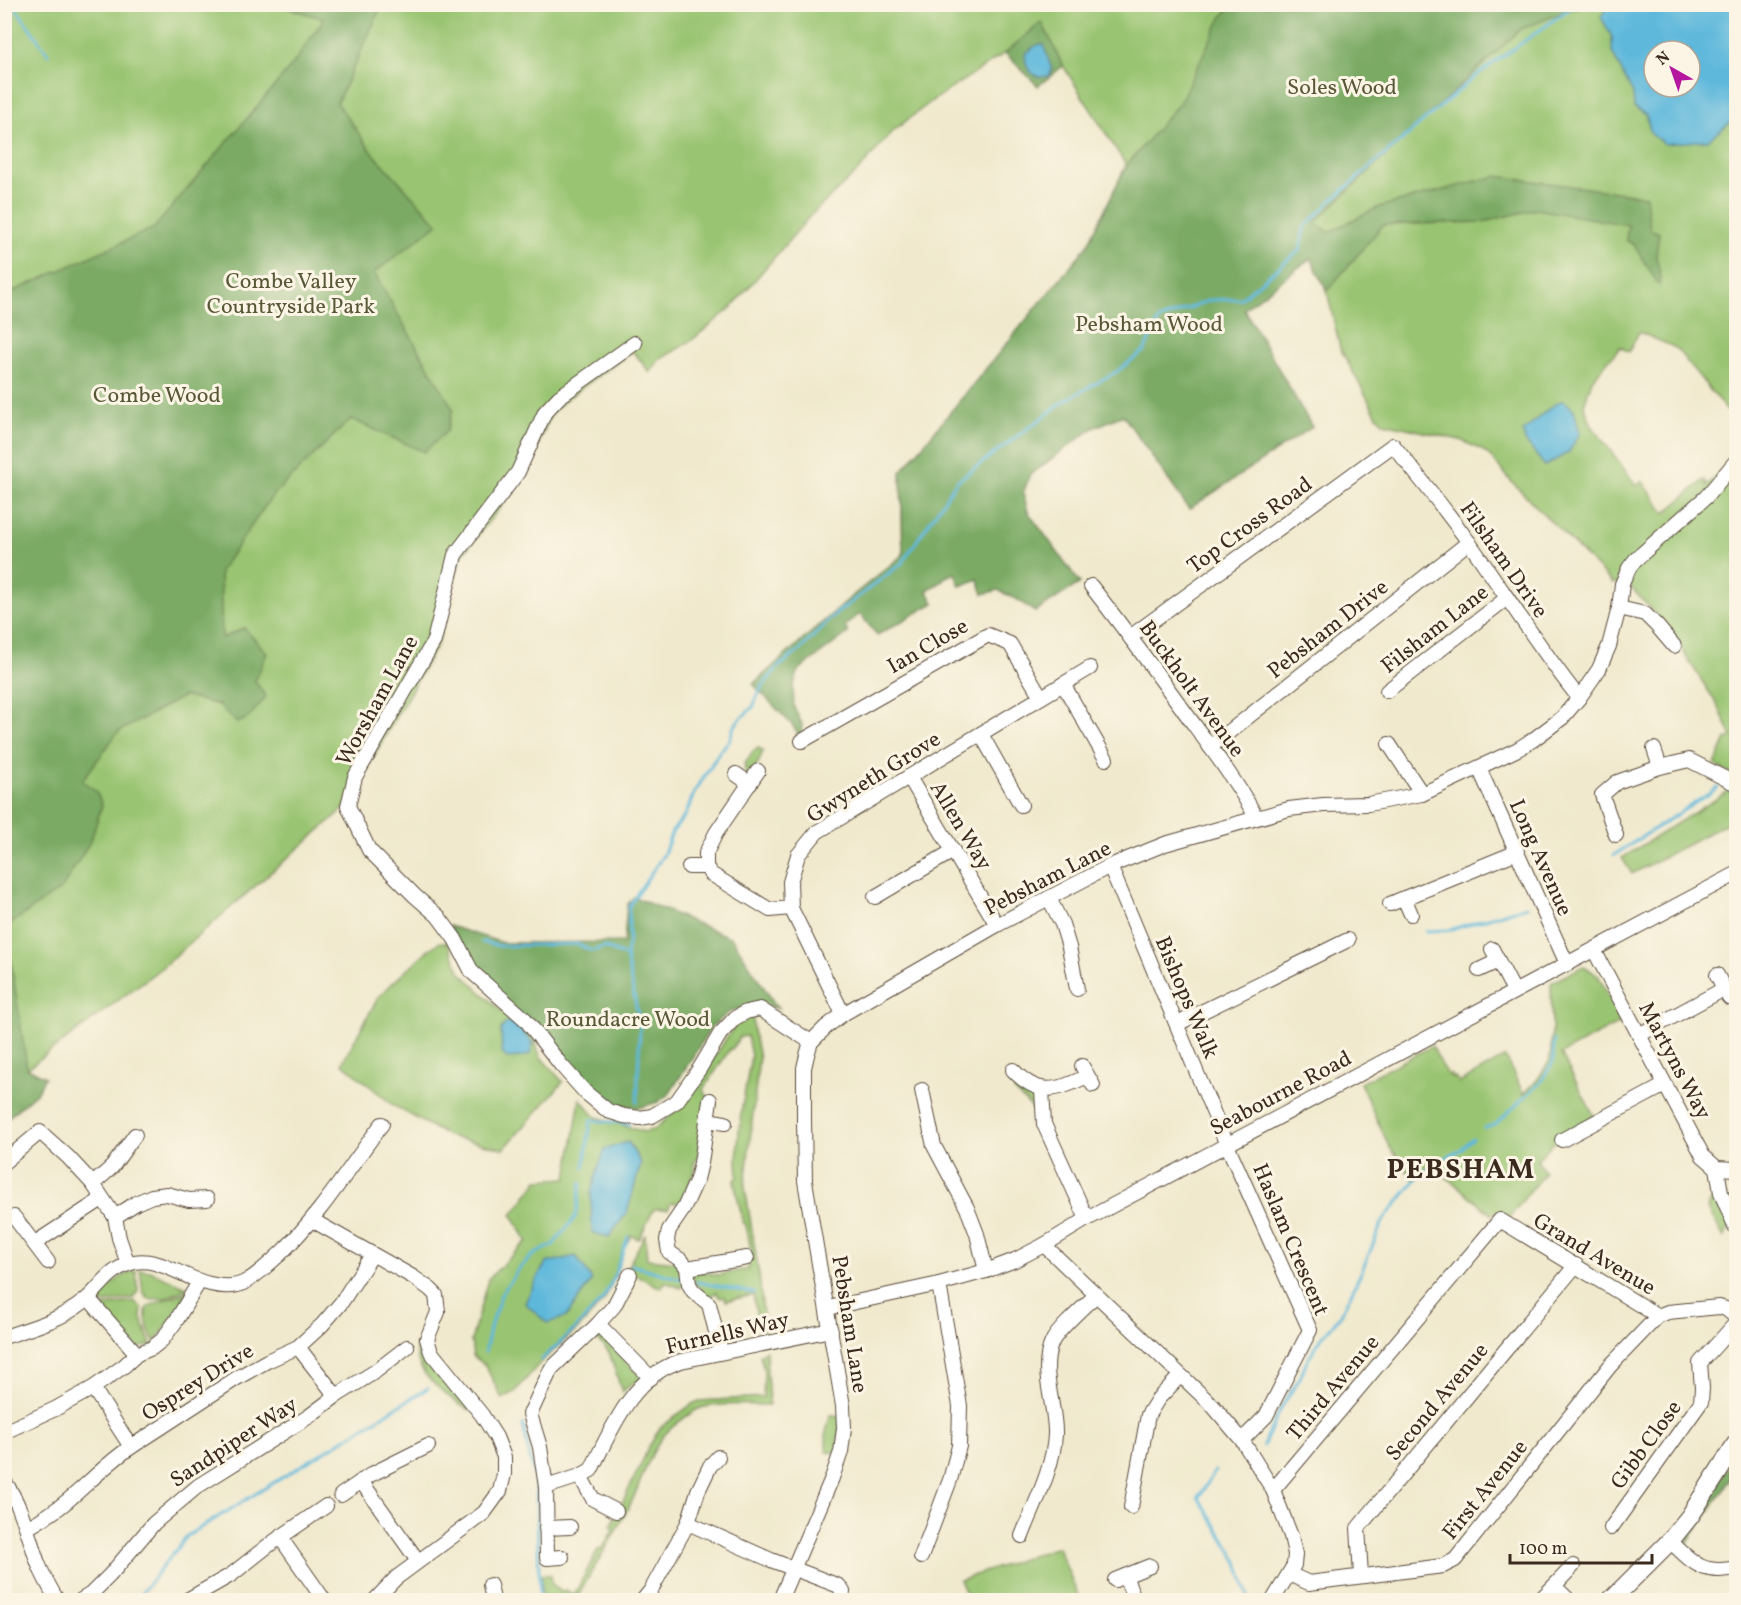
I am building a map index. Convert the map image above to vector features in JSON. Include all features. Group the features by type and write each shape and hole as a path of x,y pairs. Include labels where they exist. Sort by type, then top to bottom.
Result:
{"main road":[{"path":"1611,1600 1670,1541 1690,1516 1737,1444"}],"street":[{"name":"Worsham Lane","path":"635,343 559,396 545,412 518,472 455,555 434,641 355,777 348,806 369,850 438,916 455,939 472,972 525,1019 579,1085 608,1111 640,1118 652,1116 677,1101 720,1034 735,1018 746,1012 760,1009 812,1042"},
{"name":"Filsham Drive","path":"1393,445 1469,542 1555,668 1579,698"},
{"name":"Top Cross Road","path":"1130,637 1393,445"},
{"name":"Pebsham Lane","path":"780,1600 841,1452 844,1428 843,1406 828,1308 805,1181 804,1068 812,1042 843,1014 997,925 1110,866 1165,844 1288,809 1323,805 1368,804 1422,794 1534,739 1562,718 1599,669 1609,646 1619,608 1622,584 1629,568 1635,560 1706,497 1737,461"},
{"name":"Pebsham Drive","path":"1210,747 1469,542"},
{"name":"Buckholt Avenue","path":"1091,586 1210,747 1256,818"},
{"name":"Filsham Lane","path":"1387,691 1507,598"},
{"path":"1619,608 1645,614 1666,642"},
{"name":"Ian Close","path":"807,732 988,635 1010,644 1041,697"},
{"name":"Gwyneth Grove","path":"843,1014 791,908 790,882 798,855 817,832 1090,668"},
{"path":"1063,684 1097,753"},
{"path":"981,734 1022,797"},
{"path":"1389,744 1422,794"},
{"path":"1654,749 1660,767"},
{"path":"1616,835 1602,795 1617,782 1689,760 1737,784"},
{"name":"Long Avenue","path":"1479,768 1567,964"},
{"path":"758,771 716,833 706,852 706,867 711,874 770,910 791,908"},
{"path":"736,774 750,783"},
{"name":"Allen Way","path":"909,777 997,925"},
{"path":"880,891 953,851"},
{"path":"1390,904 1517,852"},
{"name":"Bishops Walk","path":"1110,866 1227,1144"},
{"path":"689,867 706,867"},
{"name":"Seabourne Road","path":"828,1308 939,1284 1015,1260 1227,1144 1737,874"},
{"path":"1049,898 1062,924 1078,988"},
{"path":"1404,898 1411,914"},
{"path":"1177,1024 1342,939"},
{"name":"Martyns Way","path":"1594,950 1703,1156 1717,1168"},
{"path":"1479,970 1495,955 1514,991"},
{"path":"1639,1035 1727,994 1717,975"},
{"path":"1010,1088 1016,1073 1042,1090 1067,1087 1087,1076"},
{"path":"1571,1139 1665,1085"},
{"path":"923,1090 934,1146 967,1208 977,1234 986,1271"},
{"path":"1042,1090 1044,1124 1087,1219"},
{"path":"710,1100 697,1179 684,1208 669,1230 667,1240 669,1252 682,1260 687,1268 689,1284 693,1292 708,1304 721,1352"},
{"path":"707,1120 725,1123"},
{"path":"4,1337 59,1317 84,1302 113,1272 128,1264 149,1262 199,1282 225,1287 245,1282 269,1264 312,1220 382,1124"},
{"path":"4,1162 40,1132 93,1184 115,1217 128,1264"},
{"path":"93,1184 112,1167 135,1135"},
{"name":"Haslam Crescent","path":"1227,1144 1310,1329 1266,1416 1242,1440"},
{"path":"1734,1230 1721,1193 1717,1168 1737,1169"},
{"path":"115,1217 136,1203 152,1196 167,1194 189,1200 207,1199"},
{"path":"35,1243 102,1199"},
{"path":"14,1218 48,1263"},
{"path":"312,1220 413,1277 436,1295 438,1312 427,1339 431,1352 482,1415 496,1437 504,1457 504,1474 500,1491 484,1513 396,1578 375,1600"},
{"name":"Grand Avenue","path":"1500,1220 1658,1316 1668,1312 1719,1307 1737,1317"},
{"name":"Third Avenue","path":"1273,1490 1500,1220"},
{"path":"1044,1245 1213,1406 1242,1440 1273,1490 1291,1536 1295,1554 1294,1564 1273,1600"},
{"name":"Osprey Drive","path":"27,1527 48,1516 117,1456 237,1378 298,1347 341,1304 372,1255"},
{"path":"687,1268 747,1258"},
{"name":"Second Avenue","path":"1361,1575 1358,1528 1576,1265"},
{"path":"562,1557 547,1558 546,1487 540,1447 530,1414 551,1369 614,1306 630,1275"},
{"path":"4,1432 55,1409 93,1388 137,1354 152,1348 162,1340 176,1321 199,1282"},
{"path":"921,1557 950,1480 959,1446 960,1406 939,1284"},
{"path":"1028,1528 1051,1456 1055,1434 1048,1375 1052,1341 1096,1295"},
{"path":"88,1298 137,1354"},
{"name":"First Avenue","path":"1289,1574 1309,1583 1443,1566 1455,1560 1610,1366 1658,1316"},
{"name":"Gibb Close","path":"1611,1527 1701,1402 1700,1363 1737,1323"},
{"path":"598,1324 651,1378"},
{"name":"Furnells Way","path":"580,1476 591,1470 624,1405 651,1378 670,1364 831,1330"},
{"path":"298,1347 336,1396"},
{"name":"Sandpiper Way","path":"81,1600 91,1594 110,1575 154,1523 198,1486 308,1417 407,1347"},
{"path":"1129,1500 1148,1415 1158,1399 1180,1376"},
{"path":"93,1388 131,1447"},
{"path":"340,1495 372,1474 428,1446"},
{"path":"643,1600 651,1590 688,1523 709,1461"},
{"path":"546,1487 580,1476 592,1499 616,1511"},
{"path":"4,1481 27,1527 38,1565 57,1600"},
{"path":"361,1481 418,1561"},
{"path":"187,1600 231,1575 280,1537 326,1506"},
{"path":"688,1523 839,1586 843,1592 840,1600"},
{"path":"546,1528 570,1527"},
{"path":"280,1537 324,1600"},
{"path":"1670,1541 1690,1560 1709,1570 1737,1568"},
{"path":"1135,1600 1120,1578 1150,1566"},
{"path":"1540,1600 1573,1566"},
{"path":"490,1585 493,1600"},
{"path":"1554,1586 1569,1600"}],"green space":[{"name":"Combe Valley Countryside Park","path":"4,5 1736,5 1736,418 1727,411 1676,348 1639,332 1629,352 1620,347 1592,380 1584,405 1592,426 1636,485 1642,481 1665,513 1704,480 1707,486 1736,454 1736,776 1715,765 1726,739 1732,737 1718,706 1670,631 1628,584 1612,583 1482,450 1460,440 1384,423 1377,416 1340,348 1327,291 1311,258 1244,309 1312,427 1189,509 1123,415 1093,428 1030,475 1023,493 1028,512 1080,583 1035,612 998,590 983,594 978,579 960,586 955,573 943,578 943,581 927,590 934,603 877,635 850,598 903,555 901,472 1087,246 1126,165 1063,66 1041,23 1005,53 932,101 893,131 859,170 810,216 731,308 691,341 659,360 650,373 633,351 552,412 524,477 461,557 438,643 344,809 160,969 28,1068 45,1077 36,1093 5,1120"},
{"name":"Combe Wood","path":"278,5 382,5 337,103 372,152 438,224 374,273 453,409 447,431 424,452 351,419 273,495 220,571 222,638 244,628 267,653 255,681 266,697 248,718 237,723 219,705 184,696 118,732 82,781 96,791 102,805 91,840 62,888 6,927 27,1068 45,1077 36,1093 5,1120 5,295 154,228 293,64 324,19"},
{"name":"Pebsham Wood","path":"1232,5 1582,5 1521,29 1315,222 1329,232 1379,207 1496,176 1646,196 1650,229 1659,233 1656,256 1661,279 1659,285 1634,245 1626,240 1628,225 1536,209 1483,222 1383,225 1327,291 1311,258 1244,309 1312,427 1189,509 1123,415 1093,428 1030,475 1023,493 1028,512 1080,583 1035,612 998,590 983,594 978,579 960,586 955,573 943,578 943,581 927,590 934,603 877,635 860,614 845,626 848,633 799,670 793,687 794,707 802,724 801,738 793,726 753,684 850,598 903,555 901,472 1087,246 1127,165 1180,102 1221,18"},
{"path":"1042,22 1063,66 1038,86 1005,53"},
{"path":"759,748 763,751 755,769 746,775 744,765 753,751"},
{"path":"1730,790 1736,793 1736,818 1632,874 1622,858"},
{"name":"Roundacre Wood","path":"634,897 732,938 778,1009 763,1003 731,1011 712,1026 670,1093 658,1102 638,1108 611,1103 587,1086 470,961 450,926 503,943 624,942 627,905"},
{"path":"447,941 461,973 511,1020 524,1028 535,1040 539,1054 563,1082 504,1149 448,1136 394,1106 342,1063 379,996 428,950 440,942"},
{"path":"1583,966 1598,975 1622,1022 1561,1054 1594,1116 1563,1135 1537,1160 1545,1172 1509,1218 1506,1214 1496,1211 1492,1215 1431,1164 1414,1180 1389,1146 1360,1083 1432,1046 1447,1075 1455,1077 1459,1083 1505,1057 1524,1094 1538,1079 1550,1060 1551,983"},
{"path":"753,1017 753,1030 759,1057 745,1187 759,1274 765,1335 760,1336 753,1295 726,1301 725,1297 720,1298 716,1292 710,1297 694,1283 692,1273 704,1272 718,1275 749,1269 748,1263 752,1255 734,1181 738,1177 740,1119 751,1056 747,1036 740,1037 730,1049 703,1090 707,1096 698,1158 694,1163 695,1171 681,1203 671,1203 668,1209 654,1209 639,1239 631,1236 625,1246 605,1299 580,1327 540,1363 515,1392 502,1399 485,1365 473,1356 471,1341 488,1279 527,1241 512,1215 538,1180 567,1178 580,1099 596,1117 645,1132 655,1129 678,1108 690,1093 742,1018"},
{"path":"1022,1085 1038,1095 1039,1122 1032,1108 1014,1091 1017,1086"},
{"path":"1715,1198 1723,1206 1731,1224 1724,1238 1708,1209 1711,1200"},
{"path":"645,1235 647,1259 678,1262 684,1281 681,1288 665,1282 661,1288 626,1270"},
{"path":"140,1270 150,1271 189,1288 165,1298 149,1299 143,1292"},
{"path":"136,1271 138,1291 133,1298 99,1304 96,1301 119,1278"},
{"path":"190,1291 155,1343 150,1335 146,1309 160,1301"},
{"path":"134,1301 142,1308 141,1317 151,1345 138,1348 101,1307"},
{"path":"597,1332 642,1377 622,1392 609,1352 593,1335"},
{"path":"421,1343 472,1411 448,1396 425,1374 416,1354 416,1345"},
{"path":"766,1350 769,1405 732,1404 703,1407 672,1427 656,1447 630,1505 576,1600 542,1600 541,1575 551,1575 552,1584 563,1593 566,1590 574,1595 599,1548 602,1549 614,1528 611,1526 660,1428 699,1401 763,1397 764,1370 760,1355"},
{"path":"830,1415 835,1415 841,1420 836,1453 826,1452 826,1432"},
{"path":"1736,1456 1736,1471 1686,1545 1687,1529"},
{"path":"1058,1547 1079,1597 1071,1600 969,1600 960,1580"}],"water":[{"path":"1608,5 1736,5 1736,118 1708,140 1665,144 1651,134 1646,115 1634,107 1633,94 1612,52 1612,37 1601,17"},
{"path":"1043,44 1052,70 1049,76 1039,77 1028,68 1025,54 1037,45"},
{"path":"1563,400 1574,410 1580,433 1569,452 1545,466 1525,441 1523,432 1547,410"},
{"path":"507,1022 515,1024 533,1043 531,1054 507,1058 502,1053 501,1029"},
{"path":"628,1142 641,1163 627,1213 609,1237 592,1233 591,1193 605,1149"},
{"path":"576,1256 592,1280 566,1317 547,1323 525,1303 546,1263"}],"waterway":[{"path":"13,4 48,54"},
{"path":"637,1102 640,1025 626,956 629,938 629,906 664,854 672,832 686,814 694,793 720,751 730,740 733,729 753,707 761,688 778,667 799,651 833,616 902,563 957,481 1066,400 1116,372 1144,351 1159,320 1210,300 1240,299 1300,250 1304,228 1331,201 1477,75 1576,4"},
{"path":"1614,855 1718,788"},
{"path":"1426,931 1450,930 1527,906"},
{"path":"482,942 500,946 577,944 592,951 604,947 626,956"},
{"path":"1484,1128 1495,1125 1540,1083 1553,1062 1554,1040"},
{"path":"584,1168 591,1120 629,1124"},
{"path":"1263,1446 1307,1361 1322,1337 1341,1314 1383,1221 1413,1183 1431,1166 1460,1150 1473,1138"},
{"path":"485,1352 501,1295 518,1270 533,1255 553,1245 576,1216 581,1183"},
{"path":"541,1360 603,1299 628,1237"},
{"path":"631,1265 681,1279"},
{"path":"697,1282 754,1293"},
{"path":"136,1600 187,1536 428,1388"},
{"path":"523,1425 536,1486 540,1600"},
{"path":"1215,1471 1198,1497 1238,1562 1249,1600"}],"district":[{"name":"PEBSHAM","path":"1461,1168"}],"park label":[{"name":"Soles Wood","path":"1342,86"}]}
